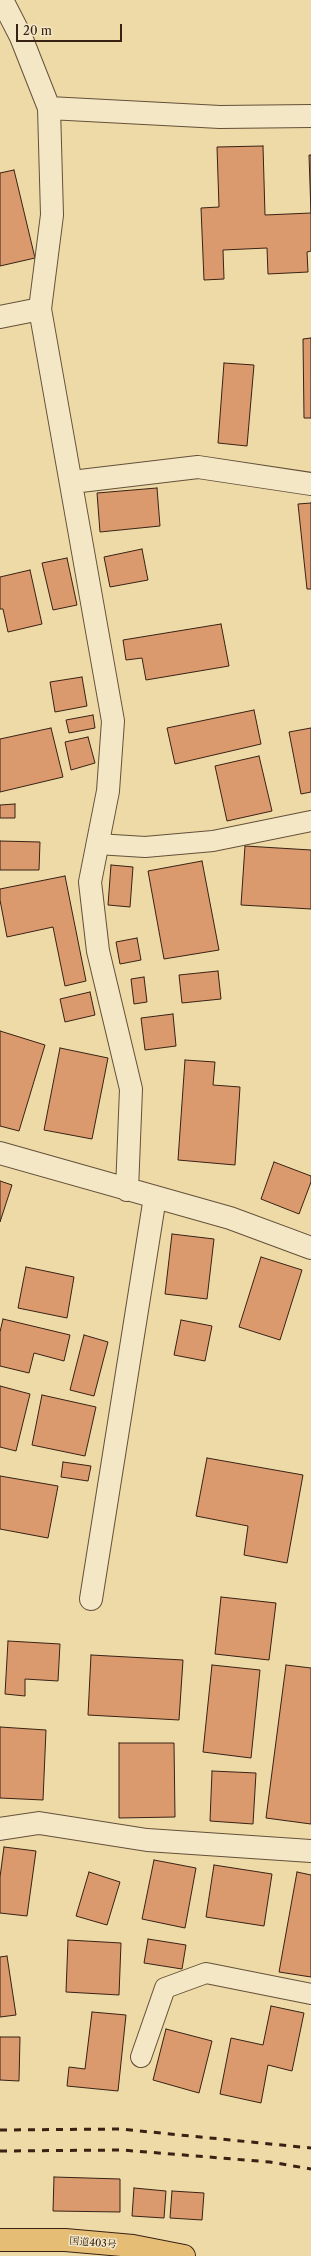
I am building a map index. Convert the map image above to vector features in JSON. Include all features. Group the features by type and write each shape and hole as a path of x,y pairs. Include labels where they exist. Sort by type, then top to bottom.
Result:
{"highway":[{"name":"国道403号","path":"0,2240 65,2240 125,2245 184,2256"}],"street":[{"path":"2,0 21,37 49,108 52,215 40,309 72,482 113,721 108,791 90,882 98,951 131,1089 127,1190"},
{"path":"49,108 220,117 311,116"},
{"path":"0,317 40,309"},
{"path":"72,482 198,467 311,484"},
{"path":"0,1152 127,1190 230,1218 311,1248"},
{"path":"91,1599 155,1197"},
{"path":"0,1830 39,1823 147,1840 311,1851"}],"lane":[{"path":"97,844 145,847 213,841 311,821"},
{"path":"141,2057 165,1988 206,1973 311,1994"}],"building":[{"path":"263,146 265,215 311,213 311,251 307,252 308,272 268,274 267,248 223,250 224,279 204,280 201,208 219,207 217,147"},
{"path":"309,155 311,155 311,213"},
{"path":"14,170 35,258 0,266 0,173"},
{"path":"311,338 311,418 304,418 303,339"},
{"path":"224,363 254,365 247,446 218,443"},
{"path":"157,488 160,526 100,532 97,493"},
{"path":"311,503 311,589 307,589 298,504"},
{"path":"142,549 148,580 110,587 104,557"},
{"path":"67,558 77,605 53,610 42,563"},
{"path":"30,570 42,624 8,632 3,609 0,609 0,577"},
{"path":"221,624 229,666 146,680 142,658 126,660 123,640"},
{"path":"82,677 87,706 55,712 50,682"},
{"path":"254,710 261,744 175,764 167,728"},
{"path":"93,715 95,728 69,733 66,720"},
{"path":"51,728 63,777 0,792 0,739"},
{"path":"311,728 311,792 301,794 289,732"},
{"path":"88,737 95,763 71,770 65,742"},
{"path":"259,756 272,811 227,821 215,766"},
{"path":"15,804 15,818 0,818 0,805"},
{"path":"0,841 40,842 39,870 0,870"},
{"path":"245,846 311,850 311,909 241,905"},
{"path":"202,861 219,950 164,959 148,871"},
{"path":"111,865 133,867 130,907 108,905"},
{"path":"65,876 86,981 65,986 53,927 7,937 0,900 0,889"},
{"path":"137,938 141,960 120,964 116,942"},
{"path":"218,971 221,999 182,1003 179,975"},
{"path":"144,977 147,1002 134,1004 131,979"},
{"path":"90,992 95,1015 65,1022 60,999"},
{"path":"173,1014 176,1046 145,1050 141,1018"},
{"path":"0,1031 45,1045 19,1131 0,1126"},
{"path":"60,1048 108,1058 92,1139 44,1130"},
{"path":"185,1060 215,1062 213,1085 240,1087 235,1165 178,1160"},
{"path":"274,1162 311,1176 311,1182 299,1214 261,1199"},
{"path":"0,1181 12,1185 0,1222"},
{"path":"172,1234 214,1239 207,1299 165,1294"},
{"path":"261,1257 302,1270 280,1340 239,1327"},
{"path":"26,1267 74,1277 67,1318 18,1308"},
{"path":"3,1319 70,1335 64,1361 34,1353 29,1373 0,1366 0,1332"},
{"path":"181,1320 212,1326 205,1361 174,1355"},
{"path":"84,1335 108,1342 94,1396 70,1390"},
{"path":"0,1386 30,1394 16,1451 0,1447"},
{"path":"42,1395 96,1407 85,1456 32,1445"},
{"path":"207,1458 303,1475 287,1563 244,1555 248,1526 196,1516"},
{"path":"63,1462 91,1466 88,1481 61,1477"},
{"path":"0,1476 58,1486 48,1538 0,1529"},
{"path":"221,1597 276,1603 269,1660 215,1654"},
{"path":"8,1641 60,1644 58,1681 25,1679 25,1696 5,1694"},
{"path":"91,1655 183,1660 179,1720 88,1715"},
{"path":"212,1665 260,1670 251,1758 203,1752"},
{"path":"286,1665 311,1668 311,1824 266,1818"},
{"path":"0,1727 46,1730 43,1800 0,1798"},
{"path":"119,1743 174,1743 175,1817 119,1818"},
{"path":"212,1771 256,1773 253,1824 210,1821"},
{"path":"4,1847 36,1851 27,1916 0,1913 0,1877"},
{"path":"154,1860 196,1868 185,1928 142,1919"},
{"path":"214,1865 272,1874 264,1926 206,1917"},
{"path":"89,1872 120,1882 107,1925 76,1916"},
{"path":"297,1872 311,1875 311,1977 279,1972"},
{"path":"148,1939 186,1945 182,1969 144,1963"},
{"path":"68,1940 121,1943 119,1995 66,1992"},
{"path":"7,1956 16,2015 0,2017 0,1957"},
{"path":"271,2006 304,2013 292,2071 268,2065 261,2103 220,2094 231,2038 263,2045"},
{"path":"92,2012 126,2015 118,2091 67,2086 69,2067 85,2069"},
{"path":"166,2029 212,2041 199,2093 153,2080"},
{"path":"0,2037 20,2037 19,2081 0,2080"},
{"path":"54,2177 120,2179 120,2212 53,2211"},
{"path":"134,2188 166,2191 164,2218 132,2216"},
{"path":"172,2191 204,2193 202,2220 170,2218"}],"railway":[{"path":"0,2130 120,2129 311,2148"},
{"path":"0,2151 122,2150 270,2162 311,2169"}]}
